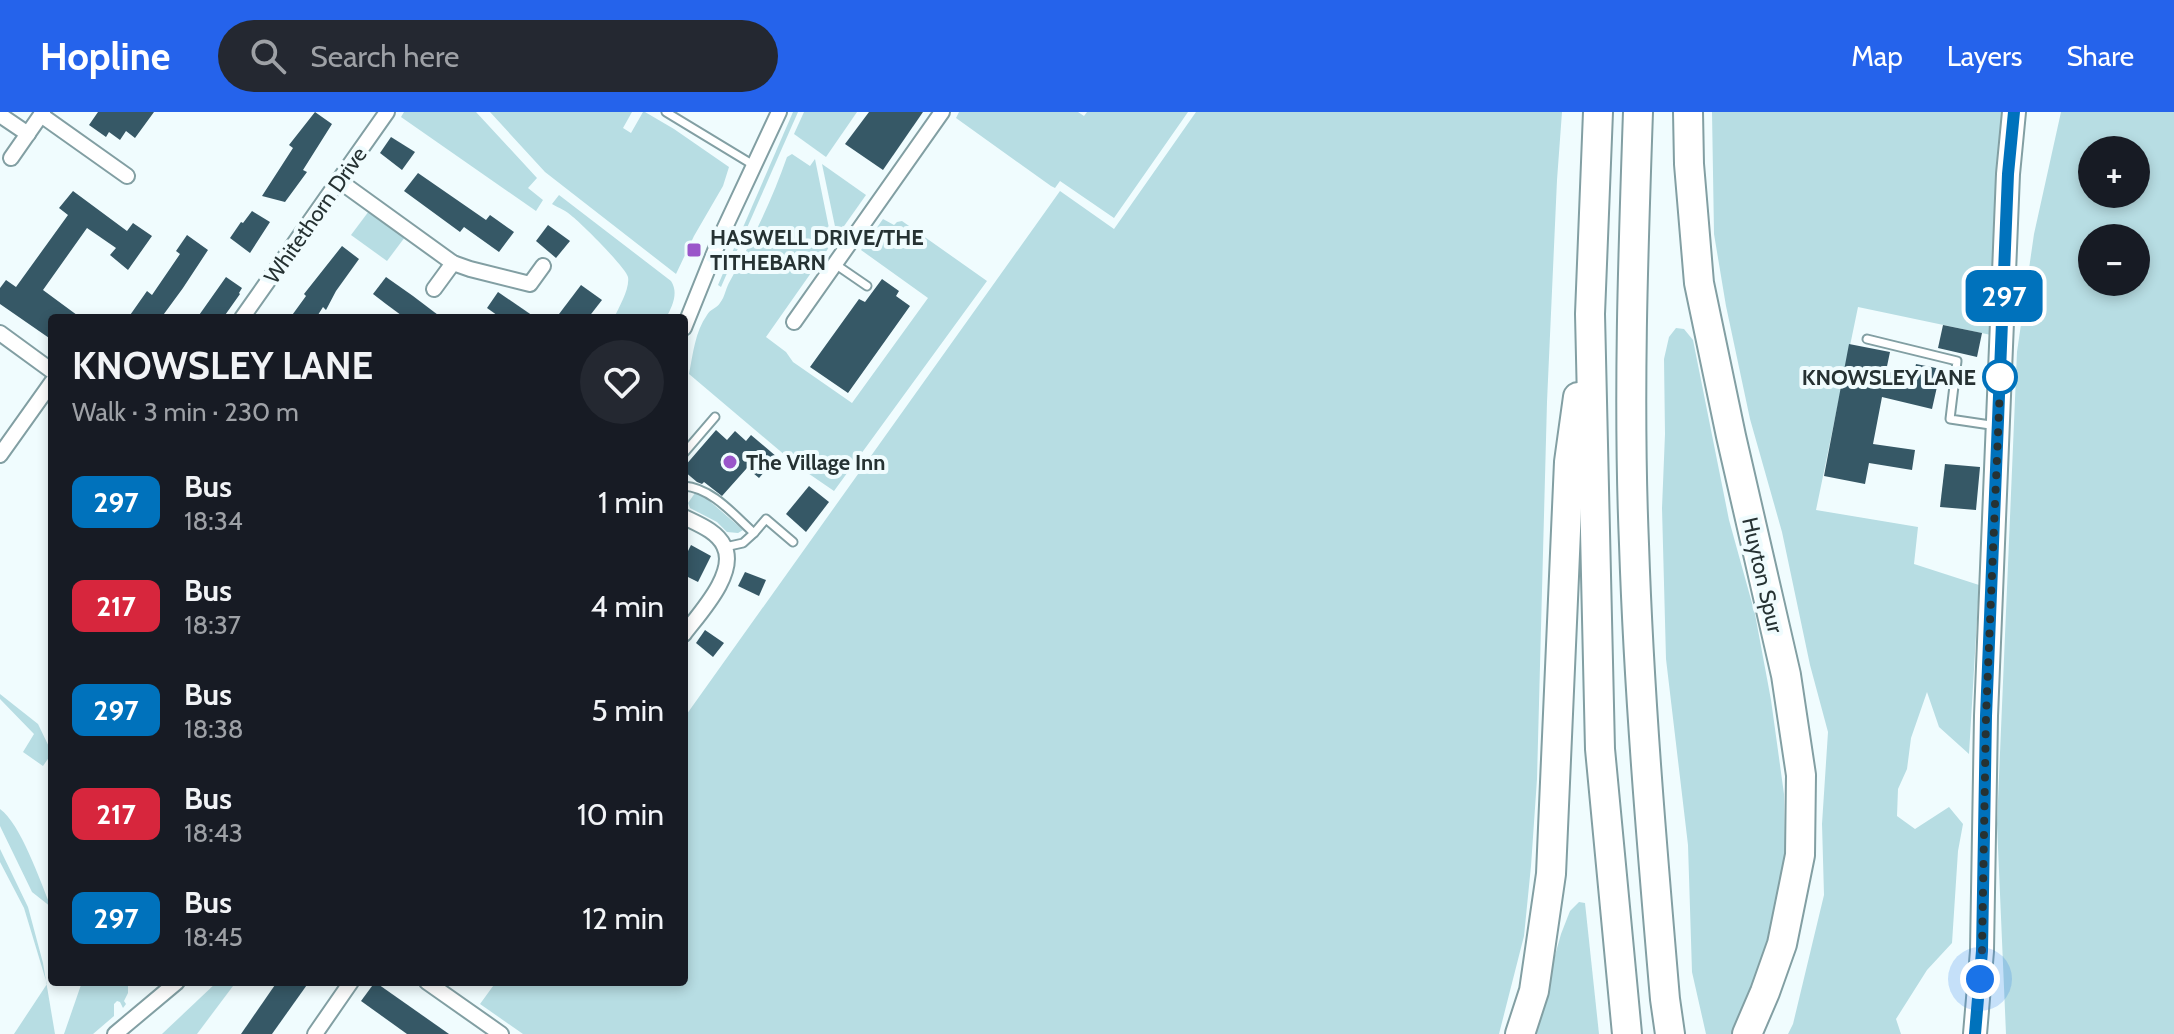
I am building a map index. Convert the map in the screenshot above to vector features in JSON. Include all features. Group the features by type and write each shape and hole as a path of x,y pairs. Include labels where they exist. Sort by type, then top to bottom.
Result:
{"highway":[{"path":"1598,112 1590,314 1600,749 1627,1034"},
{"path":"1638,112 1633,241 1633,541 1641,715 1670,1034"},
{"name":"Huyton Spur","path":"1688,112 1699,283 1786,675 1801,775 1800,855 1782,944 1747,1034"},
{"path":"1520,1034 1534,991 1551,874 1569,462 1590,314"}],"main road":[{"path":"1975,1034 1982,951 1986,716 2008,174 2014,112"}],"street":[{"name":"Whitethorn Drive","path":"245,314 387,112"},
{"path":"688,318 721,236 779,112"},
{"path":"794,322 942,112"},
{"path":"11,158 42,113 127,176"},
{"path":"0,115 28,134"},
{"path":"338,180 453,263 530,284 543,266"},
{"path":"434,289 453,263"},
{"path":"0,333 48,368"},
{"path":"0,455 48,388"},
{"path":"688,519 710,530 725,547 727,567 717,589 688,629"},
{"path":"115,1034 172,986"},
{"path":"315,1034 348,986"},
{"path":"438,986 501,1034"}],"lane":[{"path":"666,112 755,166"},
{"path":"835,264 867,286"},
{"path":"1867,339 1957,361 1950,419 1999,426"},
{"path":"688,448 715,417"},
{"path":"688,486 707,492 754,533"},
{"path":"725,547 743,543 766,519 793,542"}],"shaded area":[{"path":"404,112 476,112 537,178 528,188 543,200 536,211 401,117"},
{"path":"490,112 632,112 623,128 631,133 645,112 729,167 723,186 676,274 545,172"},
{"path":"793,112 798,112 721,287 718,285"},
{"path":"804,112 857,112 826,157 794,134"},
{"path":"959,112 1078,112 1084,116 1087,112 1188,112 1114,218 1060,181 1055,188 1051,186 956,118"},
{"path":"1196,112 1562,112 1547,402 1537,779 1524,936 1499,1034 523,1034 480,1004 493,986 688,986 688,712 1060,191 1114,229"},
{"path":"1712,112 2002,112 1991,335 1858,307 1816,510 1918,527 1914,564 1979,585 1969,754 1939,727 1927,692 1911,738 1907,769 1898,789 1897,816 1915,829 1949,807 1963,824 1958,851 1952,943 1927,970 1896,1019 1901,1034 1788,1034 1824,895 1822,824 1828,732 1810,665 1782,532 1750,419 1726,306 1714,234"},
{"path":"2061,112 2174,112 2174,1034 2006,1034 1997,824 2017,352 2034,234"},
{"path":"792,154 810,166 815,159 832,243 766,337 786,352 793,362 852,403 928,298 861,250 883,219 894,225 902,221 987,281 834,491 799,467 689,374 703,322 722,301 787,157"},
{"path":"822,164 866,195 837,236"},
{"path":"559,195 671,281 675,295 668,314 616,314 626,292 628,277 586,228 552,204"},
{"path":"369,211 405,237 387,261 351,235"},
{"path":"1676,328 1684,329 1693,340 1729,520 1755,614 1784,794 1785,856 1778,907 1761,968 1734,1034 1706,1034 1692,972 1688,845 1666,659 1662,508 1664,359 1669,337"},
{"path":"695,493 705,497 743,530 727,532 717,522 690,508 688,503"},
{"path":"0,694 38,724 48,745 48,759 43,766 23,752 34,734 0,699"},
{"path":"0,809 8,816 22,840 48,905 32,892 0,826"},
{"path":"0,849 28,907 46,981 24,908 0,862"},
{"path":"1579,902 1585,903 1599,1034 1533,1034 1561,934 1570,911"},
{"path":"47,985 55,1034 14,1034"},
{"path":"81,986 128,986 126,1004 123,1008 117,1001 114,1016 93,1034 64,1034"},
{"path":"213,986 233,986 197,1034 162,1034"}],"building":[{"path":"98,112 154,112 135,138 126,131 120,140 109,132 106,137 89,125"},
{"path":"315,112 332,124 303,170 307,172 285,202 262,196 293,148 289,145"},
{"path":"869,112 923,112 883,170 845,144"},
{"path":"391,137 415,152 402,170 380,153"},
{"path":"418,173 486,220 490,215 514,232 499,252 464,227 460,232 404,191"},
{"path":"73,191 127,231 133,223 152,236 128,270 110,255 116,248 87,228 43,290 76,314 48,314 48,337 0,304 0,288 6,280 16,287 68,215 59,208"},
{"path":"252,211 270,222 250,253 230,238"},
{"path":"548,225 570,241 556,258 536,241"},
{"path":"187,235 208,250 164,314 131,314 147,291 152,295 180,254 176,251"},
{"path":"342,246 359,259 326,310 323,307 319,314 293,314 306,296 304,294"},
{"path":"226,277 242,288 226,314 200,314"},
{"path":"386,277 437,314 400,314 373,294"},
{"path":"882,279 899,291 896,296 910,306 848,393 810,367 859,299 865,302"},
{"path":"581,285 602,300 591,314 559,314"},
{"path":"498,292 530,314 495,314 487,308"},
{"path":"1943,325 1982,333 1977,357 1938,348"},
{"path":"1849,344 1890,352 1886,371 1913,378 1916,364 1941,369 1932,409 1882,397 1873,444 1915,450 1912,470 1869,463 1865,484 1824,476"},
{"name":"The Village Inn","path":"716,430 727,440 735,431 746,441 751,435 777,457 759,478 747,468 722,496 688,474 688,462"},
{"path":"1945,464 1980,467 1976,510 1940,507"},
{"path":"809,486 829,502 806,532 786,514"},
{"path":"691,545 711,556 698,582 688,577 688,551"},
{"path":"745,572 766,580 759,596 738,586"},
{"path":"705,630 724,643 713,657 696,643"},
{"path":"274,986 306,986 272,1034 241,1034"},
{"path":"372,986 381,986 449,1034 407,1034 361,1001"}],"bus line":[{"name":"297","path":"1975,1034 1982,951 1986,716 2008,174 2014,112"}],"place":[{"name":"HASWELL DRIVE/THE TITHEBARN","path":"694,250"},
{"name":"KNOWSLEY LANE","path":"2000,377"},
{"name":"The Village Inn","path":"730,462"}],"route":[{"path":"1980,979 1986,716 2001,363 2000,377"}]}
